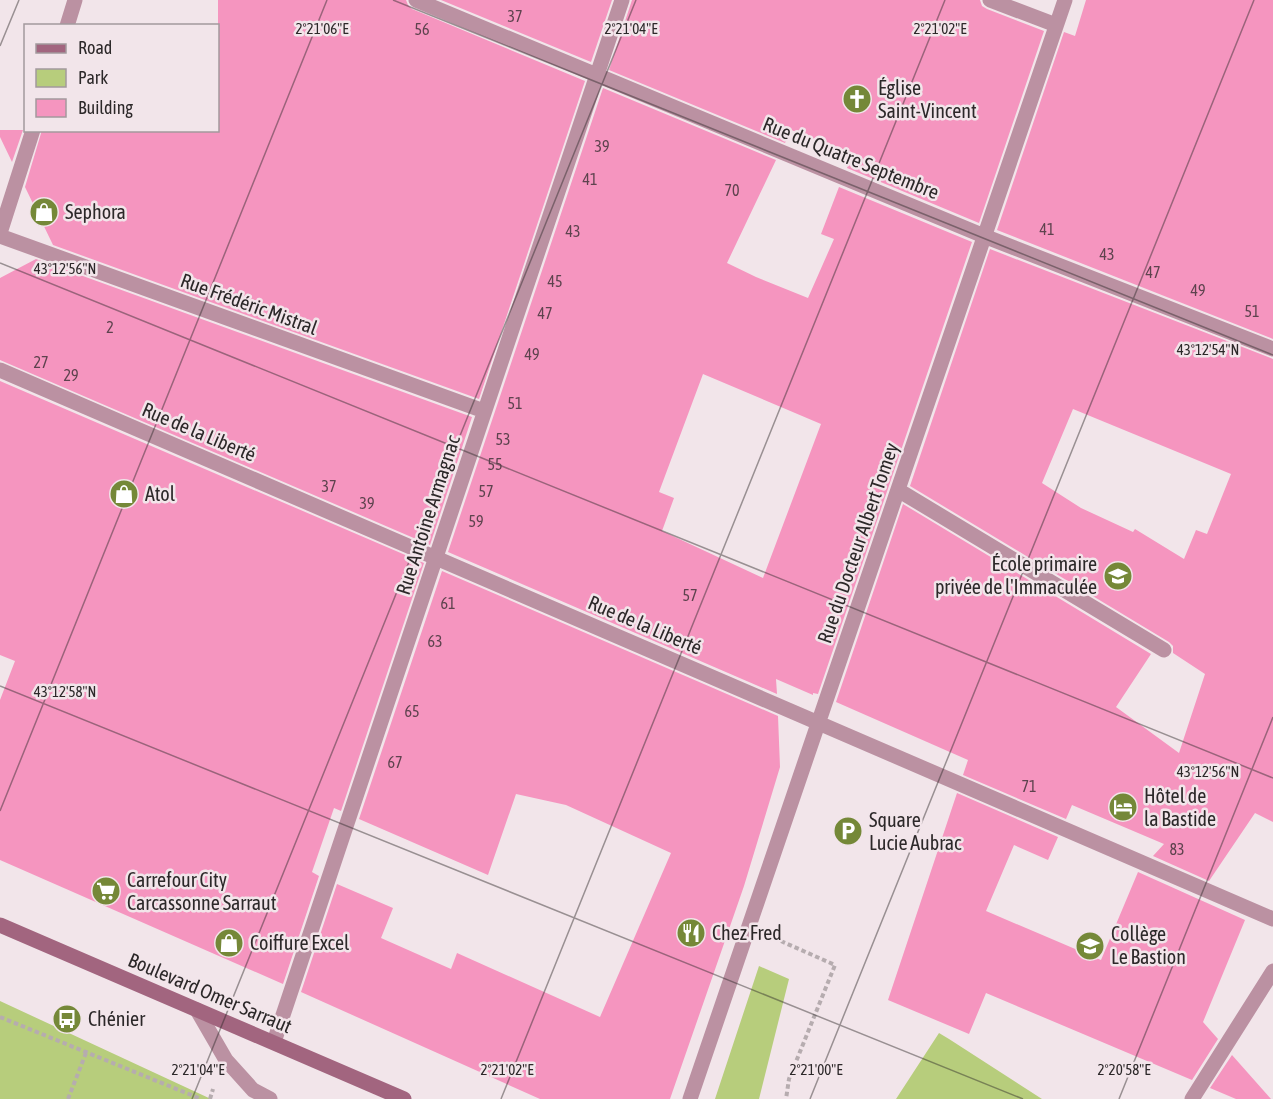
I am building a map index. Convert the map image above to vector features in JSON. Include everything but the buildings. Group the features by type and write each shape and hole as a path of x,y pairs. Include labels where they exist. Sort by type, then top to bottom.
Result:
{"main road":[{"name":"Boulevard Omer Sarraut","path":"0,924 405,1099"}],"street":[{"path":"68,24 75,0"},
{"name":"Rue du Quatre Septembre","path":"416,0 984,236 1273,348"},
{"name":"Rue Antoine Armagnac","path":"274,1042 621,0"},
{"path":"990,0 1056,25"},
{"name":"Rue du Docteur Albert Tomey","path":"690,1099 1065,0"},
{"path":"0,235 32,132"},
{"name":"Rue Frédéric Mistral","path":"0,235 484,411"},
{"name":"Rue de la Liberté","path":"0,370 1273,919"},
{"path":"898,490 1164,650"},
{"path":"1192,1099 1273,971"},
{"path":"197,1010 226,1059 253,1090 270,1099"}],"path":[{"path":"749,927 835,965 789,1079 786,1099"},
{"path":"0,1017 201,1099"},
{"path":"68,1099 86,1053"}],"green space":[{"path":"759,966 789,979 759,1099 715,1099"},
{"path":"0,1001 211,1099 0,1099"},
{"path":"939,1033 949,1039 1042,1099 896,1099"}],"place":[{"name":"Église Saint-Vincent","path":"857,99"},
{"name":"Sephora","path":"44,212"},
{"name":"Atol","path":"124,494"},
{"name":"École primaire privée de l'Immaculée","path":"1118,576"},
{"name":"Hôtel de la Bastide","path":"1123,807"},
{"name":"Square Lucie Aubrac","path":"848,831"},
{"name":"Carrefour City Carcassonne Sarraut","path":"106,891"},
{"name":"Chez Fred","path":"691,933"},
{"name":"Coiffure Excel","path":"229,943"},
{"name":"Collège Le Bastion","path":"1090,946"},
{"name":"Chénier","path":"67,1019"}]}
